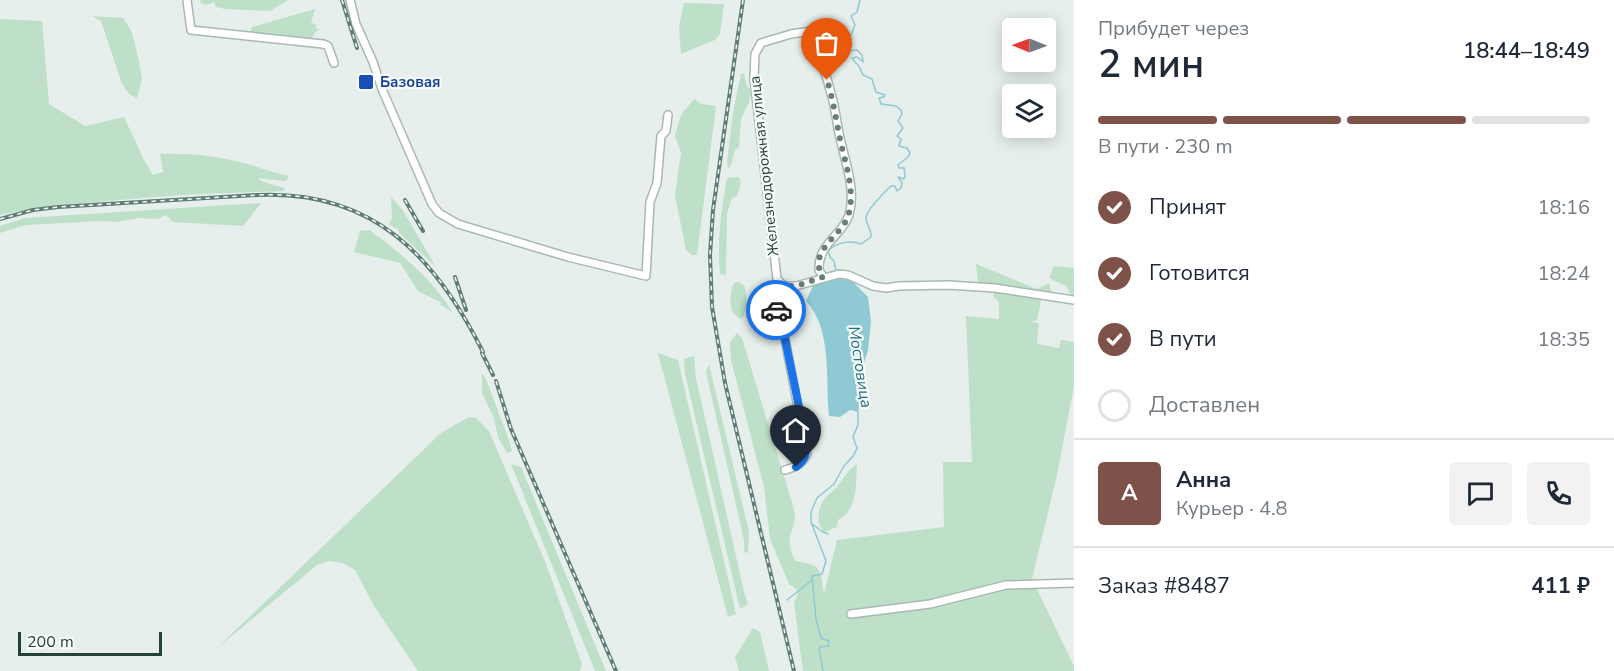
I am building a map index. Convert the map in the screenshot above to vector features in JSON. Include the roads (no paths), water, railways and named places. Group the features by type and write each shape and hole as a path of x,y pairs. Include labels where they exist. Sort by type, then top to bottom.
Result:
{"street":[{"path":"187,0 191,30 323,44 328,46 334,63"},
{"path":"350,0 356,24 382,89 432,204 439,213 458,224 568,257 646,276 650,202 657,183 661,136 666,130 668,115"},
{"name":"Железнодорожная улица","path":"784,286 777,279 754,78 755,54 761,42 811,31 832,97 848,165 850,202 849,215 842,227 826,244 822,255 819,270 823,277"},
{"path":"785,470 796,467 807,454 785,339 776,316 776,308 784,286 796,286 839,274 886,288 948,285 995,288 1074,300"},
{"path":"851,614 930,604 1006,585 1074,583"}],"water":[{"path":"835,278 851,280 868,297 871,321 868,350 858,382 861,397 858,412 850,410 840,417 829,416 824,341 815,313 806,301 813,286"}],"waterway":[{"name":"Мостовица","path":"836,272 834,261 828,251 844,243 861,244 871,237 866,220 869,210 891,186 895,186 897,191 901,188 902,183 898,177 904,179 904,168 899,168 898,165 910,153 907,148 899,146 901,139 897,136 903,128 898,121 902,114 901,110 896,106 881,104 879,98 885,95 876,92 872,79 863,74 852,58 857,57 863,62 862,55 857,50 849,51 850,43 845,39 851,35 855,25 851,16 857,12 860,0"},
{"name":"Мостовица","path":"823,671 819,649 828,646 829,641 821,638 816,619 812,576 822,574 826,561 811,522 811,512 817,498 834,484 844,466 854,455 857,448 853,437 858,425 858,412"},
{"path":"812,524 828,534"},
{"path":"787,600 812,580"}],"railway":[{"path":"342,0 357,48"},
{"path":"743,0 713,210 710,255 712,307 725,383 794,671"},
{"path":"0,219 33,210 58,207 258,195 299,196 335,204 367,217 396,236 421,259 444,286 483,352"},
{"path":"405,200 423,231"},
{"path":"455,277 466,310"},
{"path":"482,353 493,375"},
{"path":"496,381 511,429 616,671"}],"place":[{"name":"Базовая","path":"366,82"}]}
